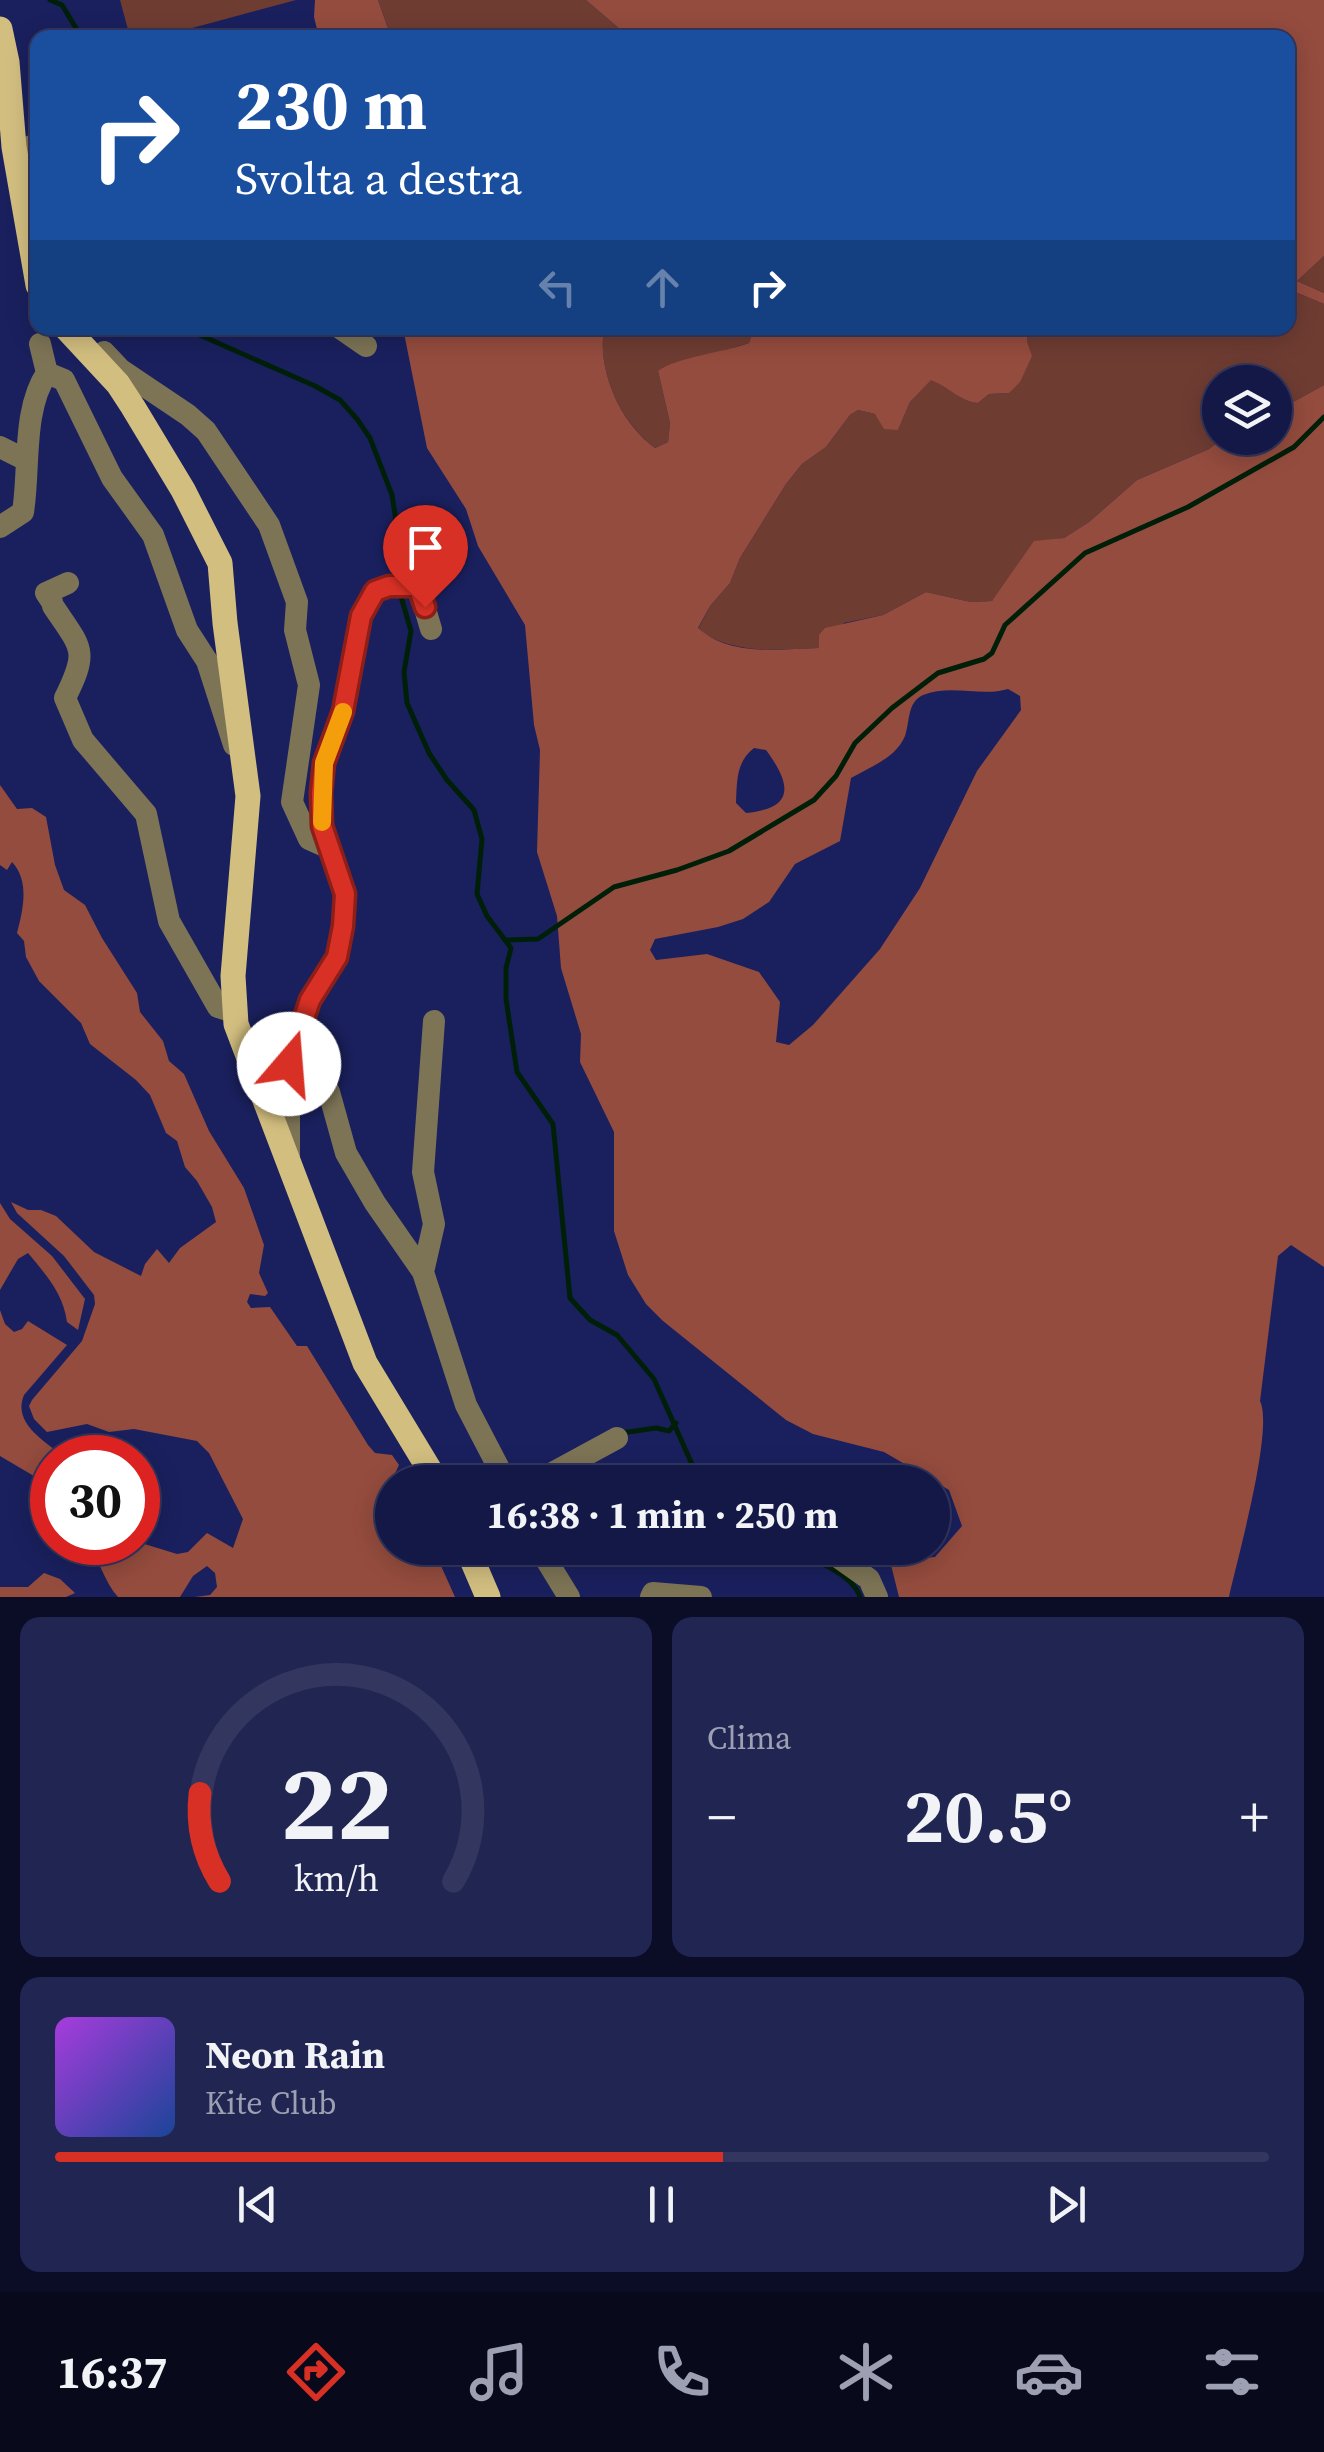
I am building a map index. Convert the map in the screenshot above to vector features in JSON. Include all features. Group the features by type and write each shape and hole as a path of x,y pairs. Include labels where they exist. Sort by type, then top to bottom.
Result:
{"main road":[{"path":"0,29 27,148 30,185"},
{"path":"78,335 118,384 215,548 222,573 224,622 248,796 233,976 234,1012 244,1048 368,1371 426,1465"},
{"path":"474,1565 488,1597"}],"street":[{"path":"80,335 121,370 206,431 270,525 297,602 295,630 309,686 292,802 308,839 330,848"},
{"path":"350,335 366,346"},
{"path":"40,344 47,373"},
{"path":"47,373 64,380 112,478 153,534 188,630 207,661 246,776"},
{"path":"1,526 23,512 24,459 38,385 47,373"},
{"path":"0,447 24,459"},
{"path":"68,582 50,600 82,654 81,665 65,698 72,718 83,740 146,814 169,921 218,1008 234,1012"},
{"path":"352,620 364,596 391,587 418,586 432,629"},
{"path":"290,1170 293,1050 310,1000 337,957 343,926 345,894 322,826 324,763 343,711 361,616 391,587"},
{"path":"423,1272 434,1224 423,1172 434,1021"},
{"path":"244,1048 278,1058 293,1050 312,1055 346,1153 374,1203 423,1272 466,1405 497,1465"},
{"path":"567,1465 617,1438"},
{"path":"549,1565 569,1597"},
{"path":"851,1565 874,1586 877,1597"},
{"path":"651,1597 653,1593 701,1597"}],"shaded area":[{"path":"120,0 296,0 185,30 128,30"},
{"path":"315,0 378,0 389,30 317,30"},
{"path":"378,0 586,0 621,30 389,30"},
{"path":"586,0 1324,0 1324,256 1297,281 1324,293 1324,304 1295,292 1295,30 621,30"},
{"path":"1324,256 1324,293 1297,281"},
{"path":"1295,292 1324,304 1324,385 1292,403 1292,365 1202,365 1202,452 1137,480 1089,522 1064,538 1046,541 992,601 971,602 926,592 883,615 844,623 820,648 741,647 726,644 698,629 710,606 730,583 740,558 786,484 802,464 826,447 850,415 858,410 875,414 898,430 910,402 931,379 972,402 978,403 989,394 1009,393 1027,335 1295,335"},
{"path":"404,335 604,335 604,361 614,394 631,424 655,448 668,442 670,423 658,371 676,362 749,343 752,335 1027,335 1032,356 1020,382 1009,393 989,394 978,403 972,402 931,380 910,402 898,430 884,429 875,414 858,410 826,447 802,464 698,628 725,644 771,650 819,648 819,635 825,628 883,615 926,592 971,602 992,601 1034,541 1064,538 1089,522 1137,480 1202,452 1292,455 1292,403 1324,385 1324,1267 1291,1245 1278,1256 1260,1401 1263,1416 1258,1466 1229,1597 899,1597 891,1565 950,1565 950,1540 962,1526 950,1493 950,1465 906,1465 884,1452 813,1434 786,1420 646,1304 628,1275 614,1231 614,1132 580,1062 581,1034 561,968 557,916 537,852 540,750 525,625 478,546 466,509 427,448","holes":["1008,689 1020,696 1021,710 977,771 920,888 880,949 813,1025 789,1045 776,1042 780,1002 759,972 707,954 656,960 650,950 655,939 743,919 769,902 795,864 840,841 851,778 882,761 901,744 918,698 933,692","754,748 766,750 784,784 781,800 774,806 746,813 736,803 737,780 744,759"]},
{"path":"604,335 752,335 749,343 658,371 670,423 668,442 655,448 622,410 608,378"},
{"path":"0,785 17,809 32,808 46,817 64,890 85,905 137,993 140,1012 163,1041 169,1061 184,1074 209,1131 244,1188 264,1245 259,1273 268,1293 250,1294 247,1302 251,1308 270,1307 297,1346 307,1346 368,1445 375,1453 392,1455 399,1465 375,1465 375,1565 441,1565 455,1597 195,1597 210,1595 217,1587 215,1573 207,1566 193,1576 180,1597 118,1597 109,1584 100,1565 160,1565 160,1549 177,1554 188,1552 207,1533 233,1548 243,1519 209,1453 197,1441 134,1429 109,1432 87,1424 47,1432 34,1419 29,1406 32,1400 82,1341 95,1304 94,1295 64,1256 17,1213 11,1202 56,1216 94,1252 141,1276 157,1249 169,1263 180,1248 216,1222 212,1207 185,1167 177,1141 166,1133 150,1095 90,1044 81,1023 39,981 26,957 24,941 17,933 23,905 21,878 12,862 7,870 0,865"},
{"path":"0,1203 10,1219 52,1256 85,1299 78,1330 67,1322 58,1293 28,1253 18,1259 0,1290"},
{"path":"0,1310 5,1324 14,1332 28,1321 67,1345 24,1395 21,1405 26,1423 37,1435 30,1435 30,1474 0,1456"},
{"path":"44,1573 60,1579 75,1593 66,1597 0,1597 0,1587 28,1587"}],"waterway":[{"path":"50,0 62,5 77,30"},
{"path":"200,335 315,386 340,400 357,419 370,438 392,495 401,577"},
{"path":"507,940 538,939 614,887 729,851 814,800 836,776 855,743 892,708 938,673 992,653 1005,625 1085,553 1188,507 1294,447 1324,417"},
{"path":"400,593 411,631 404,672 407,703 429,753 474,810 482,839 477,894 487,916 511,948 506,968 506,999 517,1072 553,1124 570,1298 590,1320 617,1335 654,1379 692,1465"},
{"path":"621,1433 656,1428 669,1431 676,1423"},
{"path":"824,1565 848,1580 860,1597"}],"slow traffic":[{"path":"322,822 324,763 343,712"}],"route":[{"path":"289,1064 310,1000 337,957 343,926 345,894 322,826 321,793 324,763 343,711 361,616 375,591 389,586 418,586 425,607"}]}
